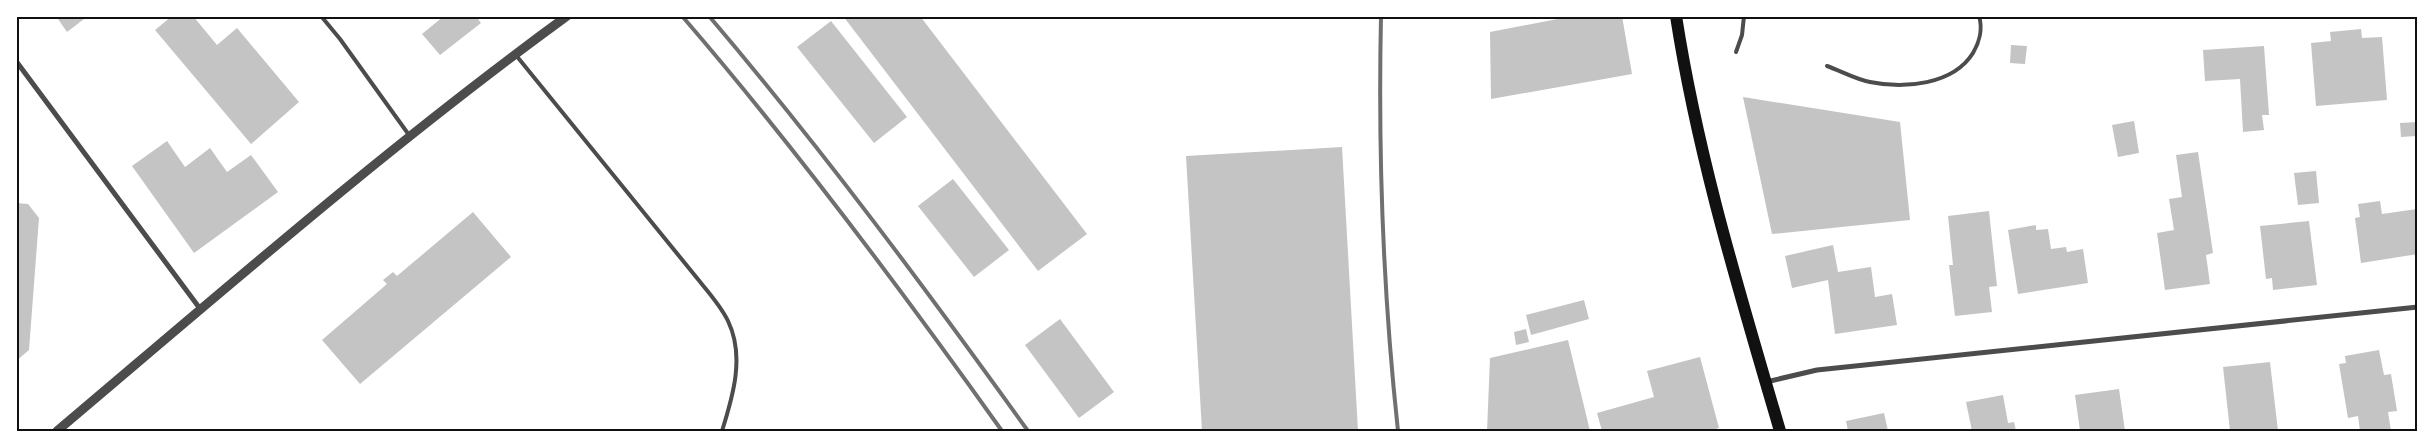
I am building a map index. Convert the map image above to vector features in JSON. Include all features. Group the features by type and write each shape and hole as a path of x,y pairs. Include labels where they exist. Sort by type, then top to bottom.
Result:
{"main road":[{"path":"1676,16 1691,101 1718,218 1780,431"}],"street":[{"path":"58,431 409,136 514,54 567,16"},
{"path":"16,61 201,310"},
{"path":"1766,382 1816,370 2418,307"}],"lane":[{"path":"321,16 340,39 409,136"},
{"path":"1736,52 1742,35 1744,16"},
{"path":"1827,66 1869,82 1888,84 1933,80 1950,75 1968,60 1979,41 1979,16"},
{"path":"514,54 701,283 728,320 734,337 737,369 730,407 722,431"}],"building":[{"path":"56,16 88,16 67,32"},
{"path":"172,16 193,16 217,45 237,28 299,102 251,144 155,30"},
{"path":"444,16 476,16 481,23 440,55 422,34"},
{"path":"843,16 920,16 1087,234 1038,271"},
{"path":"1573,16 1622,16 1632,74 1491,99 1490,32"},
{"path":"831,21 907,117 874,143 797,47"},
{"path":"2361,29 2362,38 2382,37 2387,100 2316,106 2311,43 2331,41 2330,32"},
{"path":"2011,45 2027,46 2025,64 2010,63"},
{"path":"2264,46 2269,115 2262,115 2264,130 2243,132 2240,79 2205,81 2203,50"},
{"path":"1743,97 1900,122 1910,220 1772,234"},
{"path":"2134,121 2139,153 2118,157 2112,125"},
{"path":"2417,122 2417,136 2401,137 2400,123"},
{"path":"167,141 185,167 210,148 227,172 251,155 278,192 194,253 132,166"},
{"path":"1342,147 1358,431 1202,431 1186,156"},
{"path":"2198,152 2213,253 2206,255 2210,284 2165,290 2157,233 2174,230 2169,199 2182,197 2176,155"},
{"path":"2316,171 2319,203 2298,205 2294,173"},
{"path":"953,179 1009,250 974,277 918,206"},
{"path":"2380,201 2382,214 2417,209 2418,254 2361,263 2355,218 2360,217 2358,204"},
{"path":"16,203 28,204 39,218 29,350 16,361"},
{"path":"1989,211 1997,286 1989,287 1992,312 1955,316 1949,265 1953,265 1948,216"},
{"path":"473,212 511,257 360,384 322,340 387,284 383,280 393,272 397,276"},
{"path":"2309,221 2317,285 2273,290 2272,278 2266,279 2260,226"},
{"path":"2036,225 2036,230 2048,229 2051,249 2066,247 2067,252 2083,249 2088,283 2018,294 2008,230"},
{"path":"1833,245 1838,272 1871,267 1875,297 1892,294 1897,325 1835,334 1828,280 1792,288 1785,256"},
{"path":"1584,300 1589,319 1531,335 1526,315"},
{"path":"1060,319 1114,392 1079,418 1025,345"},
{"path":"1526,329 1529,342 1516,345 1514,332"},
{"path":"1568,340 1590,431 1487,431 1490,358"},
{"path":"2379,350 2384,375 2391,374 2397,411 2388,412 2391,431 2360,431 2358,416 2348,418 2339,364 2346,363 2345,356"},
{"path":"1700,357 1719,428 1708,431 1602,431 1597,413 1654,397 1647,371"},
{"path":"2270,362 2278,431 2230,431 2223,367"},
{"path":"2119,389 2125,431 2080,431 2075,395"},
{"path":"2003,395 2008,423 2014,422 2016,431 1972,431 1966,402"},
{"path":"1884,413 1888,431 1848,431 1846,421"}],"railway":[{"path":"682,16 807,168 1002,431"},
{"path":"709,16 873,220 1028,431"},
{"path":"1381,16 1380,120 1385,276 1398,431"}]}
